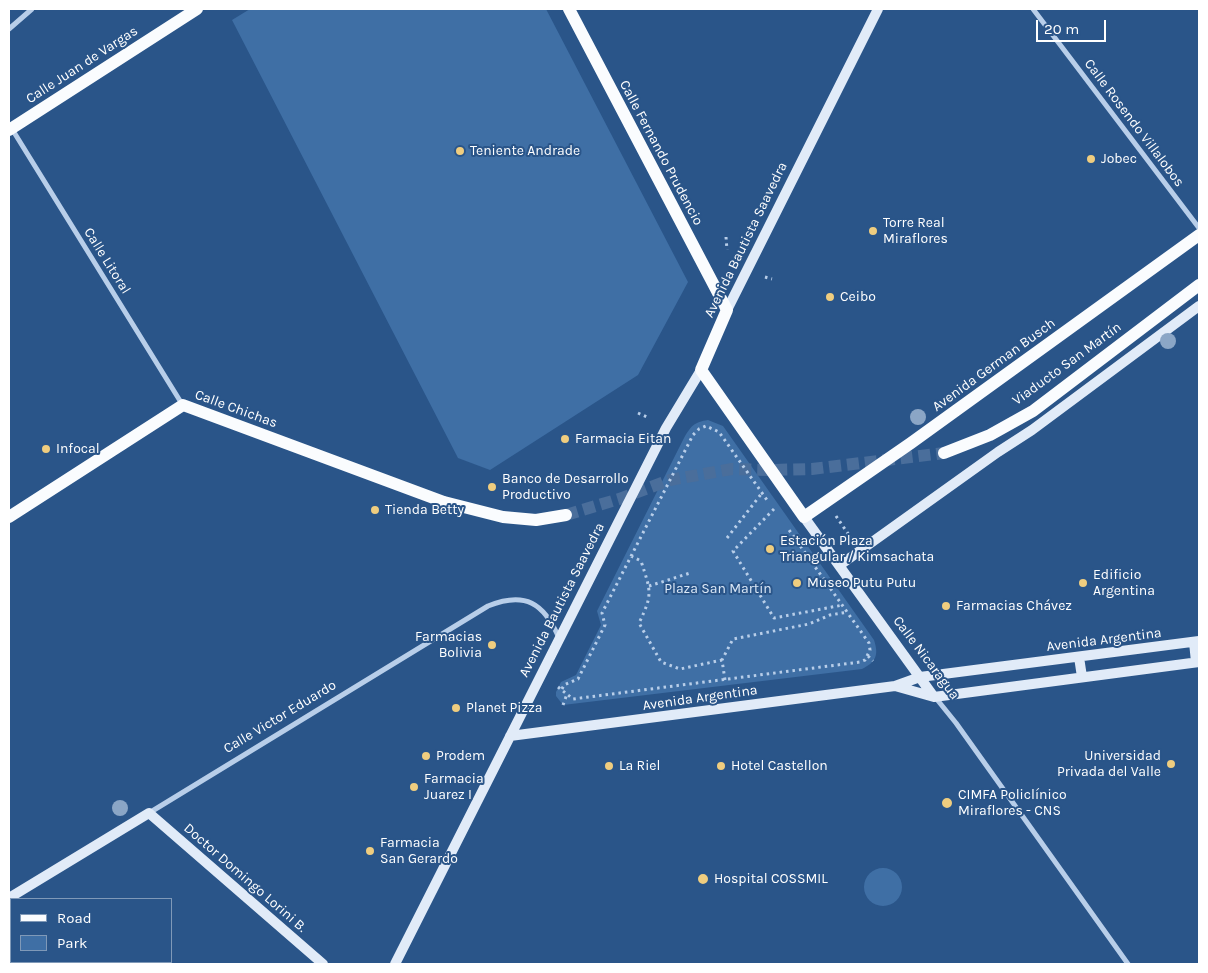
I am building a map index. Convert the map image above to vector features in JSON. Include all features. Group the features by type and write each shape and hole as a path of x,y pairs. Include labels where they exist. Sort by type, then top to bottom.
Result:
{"main road":[{"name":"Calle Juan de Vargas","path":"10,129 197,9"},
{"name":"Calle Fernando Prudencio","path":"569,9 727,310"},
{"name":"Avenida Bautista Saavedra","path":"395,964 666,428 700,370 727,310 878,9"},
{"name":"Avenida German Busch","path":"804,517 911,443 1199,236"},
{"name":"Viaducto San Martín","path":"944,453 990,435 1033,411 1199,285"},
{"path":"840,566 998,452 1032,430 1199,306"},
{"name":"Calle Nicaragua","path":"700,370 934,696"},
{"name":"Calle Chichas","path":"9,517 183,405 444,502 503,517 536,520 566,515"},
{"path":"1197,642 1198,662"},
{"name":"Avenida Argentina","path":"510,736 895,686 920,677 1197,642"},
{"path":"1079,657 1082,677"},
{"name":"Avenida Argentina","path":"895,686 934,696 1198,662"},
{"name":"Calle Victor Eduardo","path":"9,898 148,813"},
{"name":"Doctor Domingo Lorini B.","path":"148,813 323,964"}],"street":[{"path":"9,29 32,9"},
{"name":"Calle Rosendo Villalobos","path":"1033,9 1199,228"},
{"name":"Calle Litoral","path":"10,129 183,405"},
{"name":"Calle Victor Eduardo","path":"148,813 488,606 505,600 524,600 541,609 553,623 559,638"},
{"name":"Calle Nicaragua","path":"934,696 956,723 1128,964"}],"path":[{"path":"726,237 727,250"},
{"path":"765,277 772,279"},
{"path":"638,413 647,417"},
{"path":"708,420 706,426 699,429 690,441 602,613 605,625 578,678 560,688 573,699 865,660 870,650 870,643 786,525"},
{"path":"706,426 718,432 774,510 733,551 774,618 843,605"},
{"path":"684,438 690,441"},
{"path":"726,538 762,493"},
{"path":"834,514 856,544"},
{"path":"631,556 641,561 649,586 649,602 639,623 661,662 680,669 722,660"},
{"path":"649,586 690,573"},
{"path":"725,680 722,660 733,639 809,624 830,615 848,612"},
{"path":"868,656 873,661"},
{"path":"563,704 567,694"}],"green space":[{"name":"Teniente Andrade","path":"250,9 546,9 688,282 638,375 490,470 458,458 232,20"},
{"name":"Plaza San Martín","path":"708,420 723,426 874,640 875,658 862,669 563,705 556,696 556,692 561,682 576,675 601,625 597,611 684,438 693,425"},
{"path":"883,868 896,874 902,887 896,900 883,906 870,900 864,887 870,874"}],"tunnel":[{"path":"566,515 619,499 670,480 732,469 812,469 944,453"}],"place":[{"name":"Teniente Andrade","path":"460,151"},
{"name":"Jobec","path":"1091,159"},
{"name":"Torre Real Miraflores","path":"873,231"},
{"name":"Ceibo","path":"830,297"},
{"name":"Farmacia Eitan","path":"565,439"},
{"name":"Infocal","path":"46,449"},
{"name":"Banco de Desarrollo Productivo","path":"492,487"},
{"name":"Tienda Betty","path":"375,510"},
{"name":"Estación Plaza Triangular / Kimsachata","path":"770,549"},
{"name":"Museo Putu Putu","path":"797,583"},
{"name":"Edificio Argentina","path":"1083,583"},
{"name":"Farmacias Chávez","path":"946,606"},
{"name":"Farmacias Bolivia","path":"492,645"},
{"name":"Planet Pizza","path":"456,708"},
{"name":"Prodem","path":"426,756"},
{"name":"Universidad Privada del Valle","path":"1171,764"},
{"name":"La Riel","path":"609,766"},
{"name":"Hotel Castellon","path":"721,766"},
{"name":"Farmacia Juarez I","path":"414,787"},
{"name":"CIMFA Policlínico Miraflores - CNS","path":"947,803"},
{"name":"Farmacia San Gerardo","path":"370,851"},
{"name":"Hospital COSSMIL","path":"703,879"}]}
